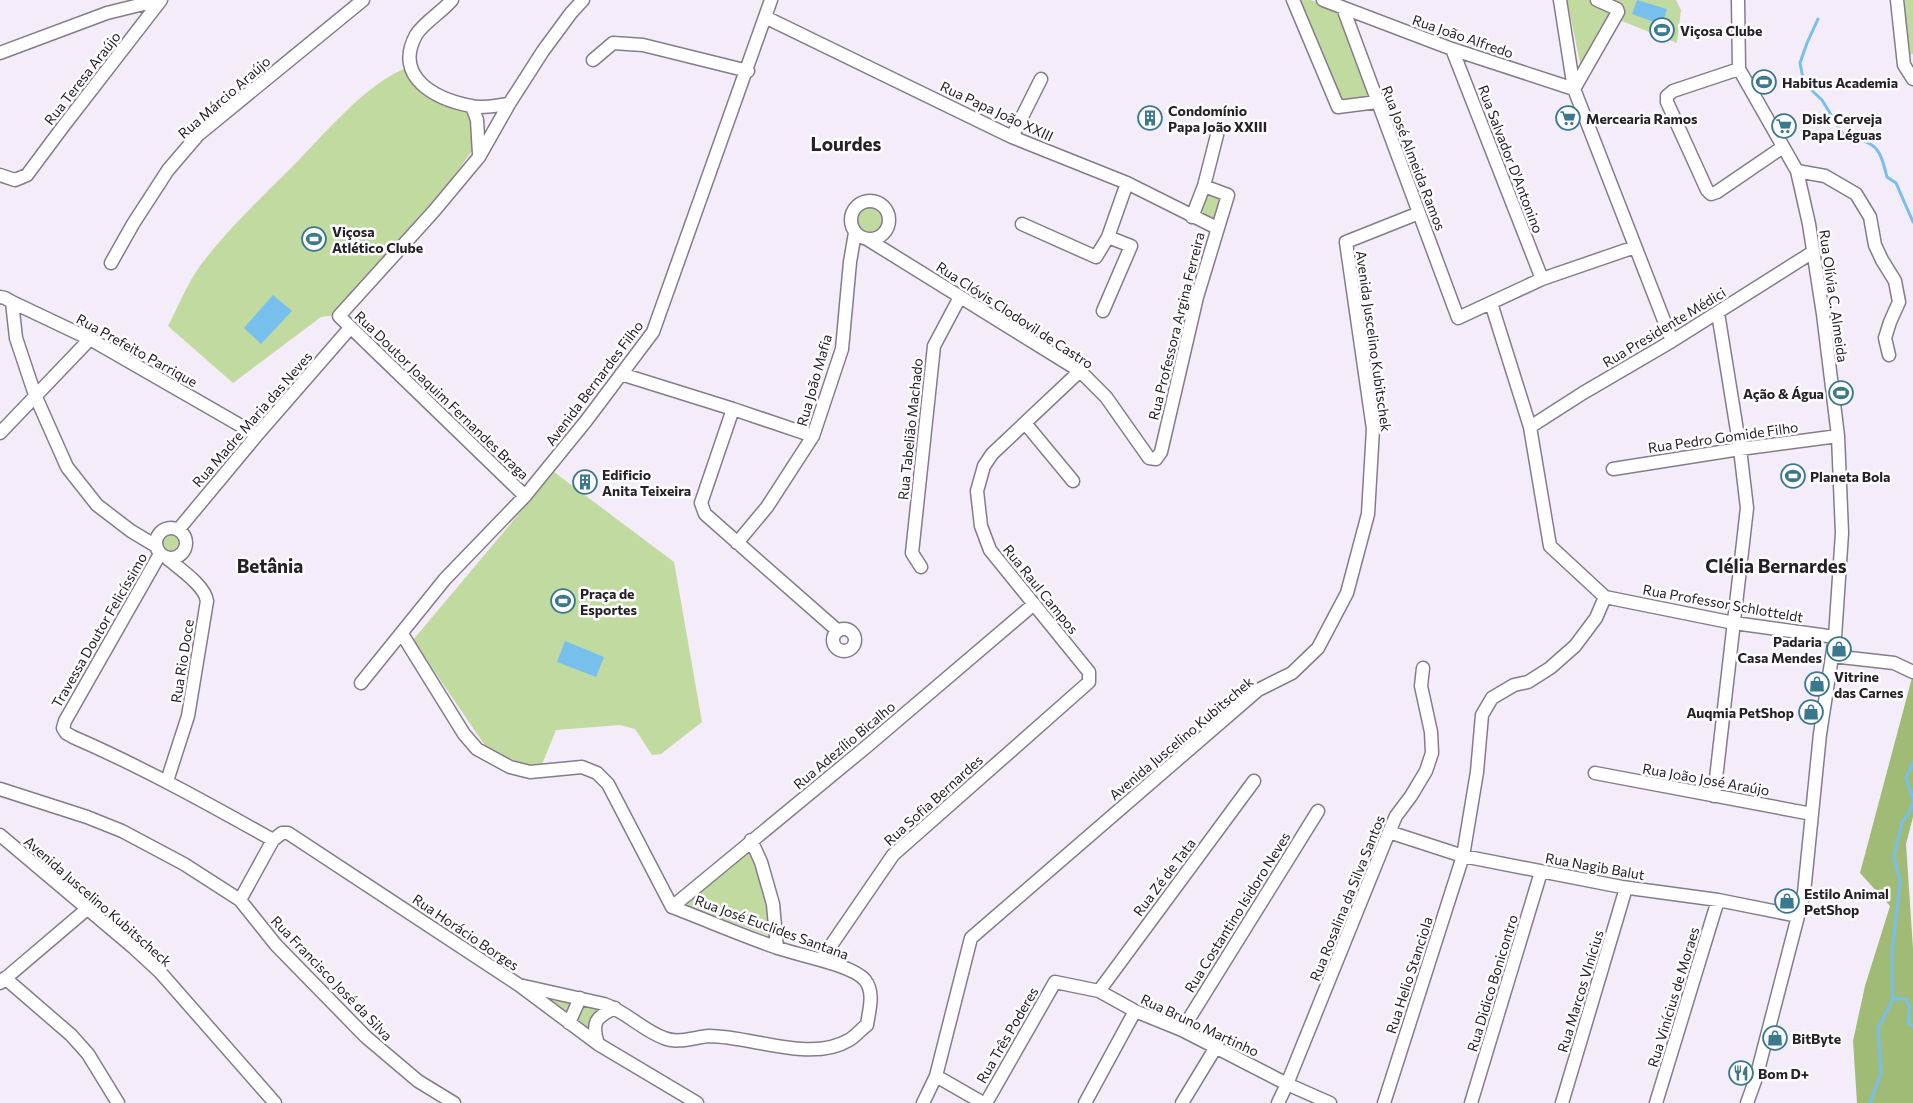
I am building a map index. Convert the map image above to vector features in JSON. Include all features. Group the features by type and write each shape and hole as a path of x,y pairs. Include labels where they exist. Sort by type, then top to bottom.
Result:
{"street":[{"path":"0,53 107,13 161,0"},
{"name":"Rua Teresa Araújo","path":"0,175 15,180 28,175 161,0"},
{"name":"Rua Márcio Araújo","path":"111,263 133,224 168,170 198,135 363,0"},
{"path":"452,0 417,33 408,54 410,66 418,81 443,98 472,106 509,104"},
{"path":"479,157 509,104 543,51 583,0"},
{"name":"Avenida Bernardes Filho","path":"361,683 445,579 525,496 653,332 748,71 771,0"},
{"path":"1293,0 1338,107 1377,102"},
{"name":"Rua João Alfredo","path":"1324,0 1452,49 1574,89"},
{"path":"1560,0 1574,89 1672,341"},
{"path":"1574,89 1618,12 1597,0"},
{"path":"1738,0 1739,69 1673,91 1667,96 1667,102 1707,190 1711,194 1717,192 1783,147"},
{"path":"1897,0 1908,64 1913,79"},
{"name":"Rua José Almeida Ramos","path":"1343,8 1458,318 1492,303"},
{"name":"Rua Papa João XXIII","path":"765,18 1012,137 1126,183 1217,228"},
{"path":"593,60 613,43 643,45 748,71"},
{"name":"Rua Salvador D'Antonino","path":"1452,49 1542,279"},
{"name":"Rua Olívia C. Almeida","path":"1739,69 1797,171 1823,314 1838,436 1842,533 1835,637 1820,734 1804,893 1756,1078 1747,1103"},
{"path":"1012,137 1041,79"},
{"path":"472,106 477,120 479,157"},
{"path":"1192,217 1204,186 1217,136"},
{"name":"Rua Doutor Joaquim Fernandes Braga","path":"479,157 434,211 339,316 525,496"},
{"path":"1797,171 1825,176 1856,194 1870,217 1875,245 1895,281 1899,302 1886,338 1889,355"},
{"path":"1022,224 1096,257 1108,237 1126,183"},
{"name":"Rua Professora Argina Ferreira","path":"1149,458 1156,458 1161,452 1195,306 1228,195 1204,186"},
{"path":"867,201 880,203 889,214 889,227 880,237 867,240 855,233 851,220 856,207 867,201"},
{"name":"Avenida Juscelino Kubitschek","path":"923,1103 936,1076 971,938 1258,690 1292,674 1318,648 1347,593 1368,514 1373,429 1346,242 1419,213"},
{"name":"Rua João Mafia","path":"737,542 767,507 813,436 842,349 850,262 855,233"},
{"path":"1103,311 1131,246 1108,237"},
{"name":"Rua Clóvis Clodovil de Castro","path":"867,240 1080,371 1106,397 1149,458"},
{"path":"1605,597 1550,546 1530,427 1492,303 1542,279 1635,247"},
{"name":"Rua Presidente Médici","path":"1530,427 1718,313 1813,252"},
{"name":"Rua Prefeito Parrique","path":"0,297 90,339 257,435"},
{"name":"Rua Tabelião Machado","path":"921,567 912,553 934,346 960,297"},
{"name":"Rua Rio Doce","path":"12,302 16,338 35,395 67,467 97,505 161,553 206,594 207,601 188,716 167,781"},
{"path":"1714,796 1747,508 1740,449 1718,313"},
{"name":"Rua Madre Maria das Neves","path":"178,530 350,328"},
{"path":"0,433 90,339"},
{"name":"Rua Raul Campos","path":"1080,371 992,454 984,466 977,492 981,526 990,550 1089,672 1089,682"},
{"path":"621,374 733,408 813,436"},
{"path":"733,408 701,504 705,514 838,631"},
{"path":"1025,423 1073,481"},
{"name":"Rua Pedro Gomide Filho","path":"1613,469 1838,436"},
{"path":"169,528 178,530 185,536 185,550 178,557 161,553 157,536 164,530 169,528"},
{"name":"Travessa Doutor Felicíssimo","path":"161,553 65,721 63,728 66,733 167,781"},
{"name":"Rua Professor Schlotteldt","path":"1605,597 1734,623 1835,637"},
{"name":"Rua Helio Stanciola","path":"1384,1103 1462,856 1477,772 1482,715 1492,698 1514,685 1528,682 1550,668 1574,646 1596,618 1605,597"},
{"name":"Rua Adezílio Bicalho","path":"672,907 866,747 1034,604"},
{"path":"402,634 464,734 477,748 510,767 530,772 582,767 597,773 608,784 672,907"},
{"path":"1832,656 1894,663 1913,672"},
{"name":"Rua Rosalina da Silva Santos","path":"1278,1103 1396,816 1426,771 1432,753 1431,732 1420,686 1423,668"},
{"name":"Rua Sofia Bernardes","path":"820,960 893,855 1089,682"},
{"name":"Rua João José Araújo","path":"1595,773 1812,814"},
{"path":"167,781 273,840 258,871 240,900"},
{"name":"Rua Zé de Tata","path":"1099,990 1254,781"},
{"name":"Rua Francisco José da Silva","path":"0,789 87,817 122,831 184,864 240,900 276,945 366,1037 418,1082 454,1103"},
{"name":"Rua Costantino Isidoro Neves","path":"1182,1030 1318,810"},
{"name":"Rua Nagib Balut","path":"1389,832 1462,856 1626,888 1718,900 1798,916"},
{"name":"Rua Horácio Borges","path":"273,840 282,833 295,836 519,986 598,1044 698,1103"},
{"name":"Avenida Juscelino Kubitscheck","path":"0,835 88,908 160,972 275,1103"},
{"path":"751,840 761,862 773,904 777,948"},
{"name":"Rua Didico Bonicontro","path":"1471,1103 1541,872"},
{"name":"Rua Marcos VInícius","path":"1562,1103 1626,888"},
{"name":"Rua Vinícius de Moraes","path":"1656,1103 1718,900"},
{"name":"Rua José Euclides Santana","path":"519,986 580,998 615,1008 665,1039 676,1041 710,1036 794,1049 829,1047 849,1040 867,1025 871,999 870,988 863,978 846,969 777,948 672,907"},
{"path":"88,908 2,981 71,1035 88,1054 118,1103"},
{"name":"Rua Bruno Martinho","path":"1055,982 1099,990 1135,1011 1182,1030 1287,1084 1330,1103"},
{"name":"Rua Três Poderes","path":"984,1103 1055,982"},
{"path":"569,1023 580,998"},
{"path":"598,1044 595,1034 596,1021 615,1008"},
{"path":"1086,1103 1135,1011"},
{"path":"1182,1103 1216,1047"},
{"path":"936,1076 984,1103"}],"green space":[{"path":"1300,0 1311,0 1336,10 1370,96 1342,103"},
{"path":"1567,0 1676,0 1681,10 1677,43 1614,18 1582,72"},
{"path":"1904,0 1913,0 1913,54 1910,54"},
{"name":"Viçosa Atlético Clube","path":"406,68 441,101 467,112 474,121 474,148 430,210 337,315 321,317 233,383 168,326 191,280 210,253 232,228 345,112 390,76"},
{"path":"1205,189 1226,197 1216,224 1194,215"},
{"path":"871,205 882,209 886,220 882,231 871,235 860,231 856,220 860,209"},
{"name":"Praça de Esportes","path":"554,472 674,562 702,722 661,754 652,755 635,729 620,725 556,730 541,767 529,768 486,747 413,640"},
{"path":"171,530 180,534 184,543 180,552 171,556 162,552 158,543 162,534"},
{"path":"1913,674 1913,817 1906,844 1913,949 1913,1103 1857,1103 1853,1041 1865,986 1890,906 1860,873"},
{"path":"748,847 763,891 772,937 685,905"},
{"path":"521,986 603,1004 600,1014 598,1042"}],"water":[{"path":"1637,0 1667,9 1662,25 1632,14"},
{"path":"273,295 292,311 261,344 244,328"},
{"path":"565,641 604,657 596,677 557,662"}],"waterway":[{"path":"1818,19 1800,63 1804,83 1822,100 1844,136 1863,141 1875,147 1887,177 1896,183 1913,222"},
{"path":"1913,763 1906,778 1913,800"},
{"path":"1870,1103 1881,1073 1878,1028 1893,999 1892,953 1900,881 1894,857 1902,822 1908,815 1913,803"},
{"path":"1893,999 1906,999 1910,1007 1908,1023 1913,1026"}],"place":[{"name":"Viçosa Clube","path":"1662,30"},
{"name":"Habitus Academia","path":"1764,82"},
{"name":"Condomínio Papa João XXIII","path":"1150,118"},
{"name":"Mercearia Ramos","path":"1568,118"},
{"name":"Disk Cerveja Papa Léguas","path":"1784,126"},
{"name":"Viçosa Atlético Clube","path":"314,239"},
{"name":"Ação & Água","path":"1841,393"},
{"name":"Planeta Bola","path":"1793,476"},
{"name":"Edificio Anita Teixeira","path":"585,482"},
{"name":"Praça de Esportes","path":"563,601"},
{"name":"Padaria Casa Mendes","path":"1839,649"},
{"name":"Vitrine das Carnes","path":"1817,684"},
{"name":"Auqmia PetShop","path":"1811,712"},
{"name":"Estilo Animal PetShop","path":"1787,901"},
{"name":"BitByte","path":"1775,1038"},
{"name":"Bom D+","path":"1741,1073"}],"district":[{"name":"Lourdes","path":"846,143"},
{"name":"Betânia","path":"270,565"},
{"name":"Clélia Bernardes","path":"1776,565"}]}
